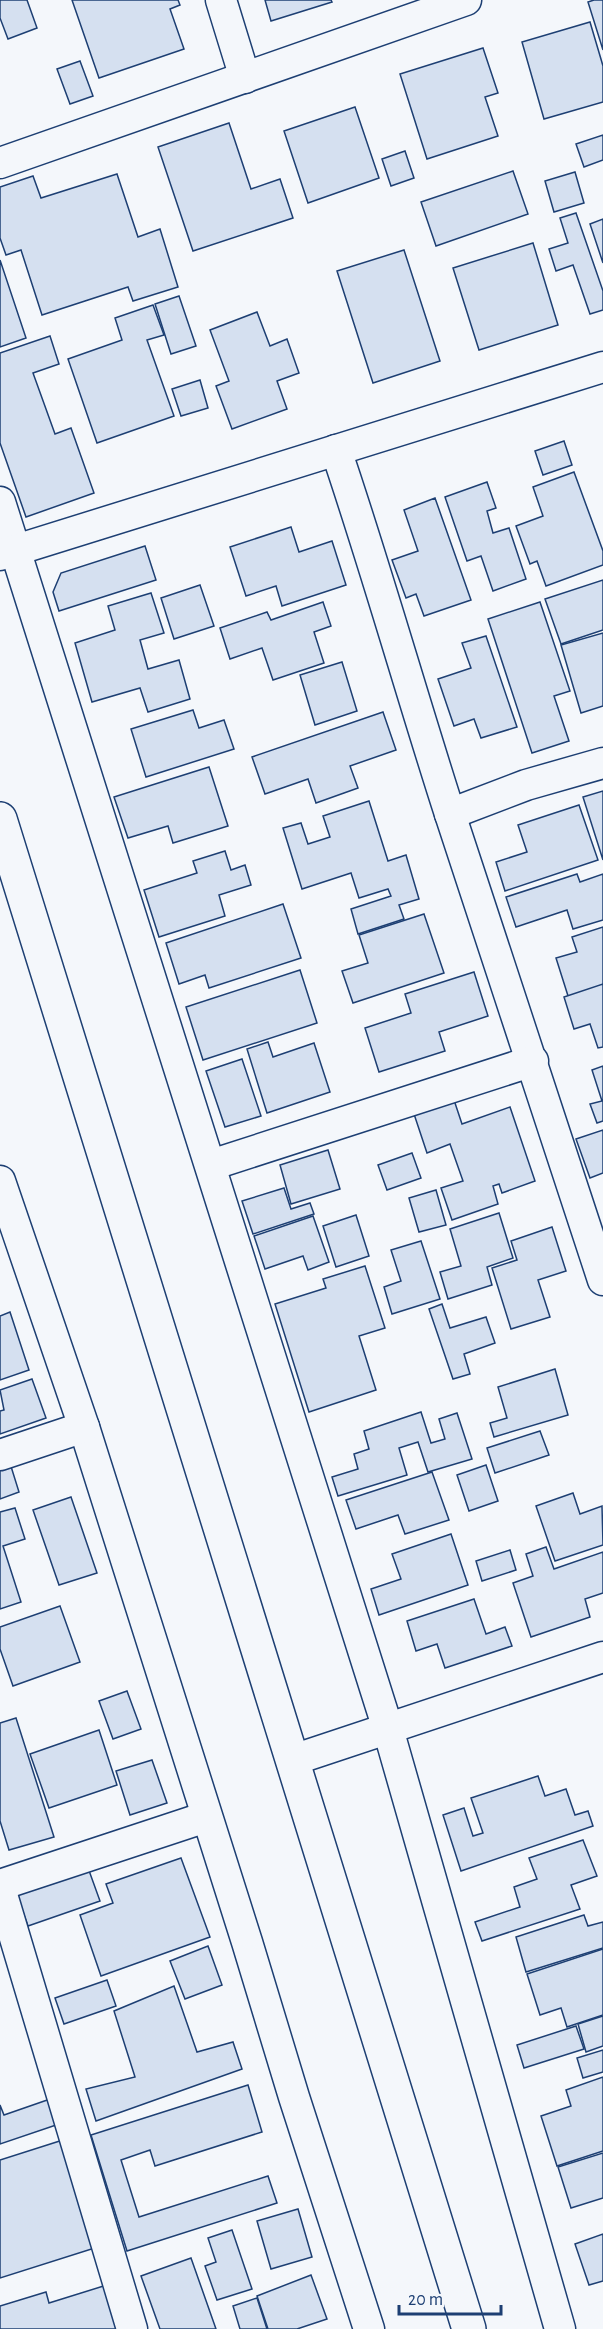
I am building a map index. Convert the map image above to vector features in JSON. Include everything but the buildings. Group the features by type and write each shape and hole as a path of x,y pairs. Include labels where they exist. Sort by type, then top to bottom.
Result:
{"main road":[{"path":"0,819 470,2329"}],"street":[{"path":"221,0 245,78"},
{"path":"0,164 466,0"},
{"path":"8,553 603,367"},
{"path":"336,450 450,814 533,1061 603,1280"},
{"path":"0,502 8,553 211,1165 388,1730 560,2329"},
{"path":"450,814 526,784 603,763"},
{"path":"211,1165 533,1061"},
{"path":"0,1181 84,1427 369,2329"},
{"path":"0,1455 84,1427"},
{"path":"293,1760 603,1657"},
{"path":"132,2329 0,1887 206,1817"}]}
